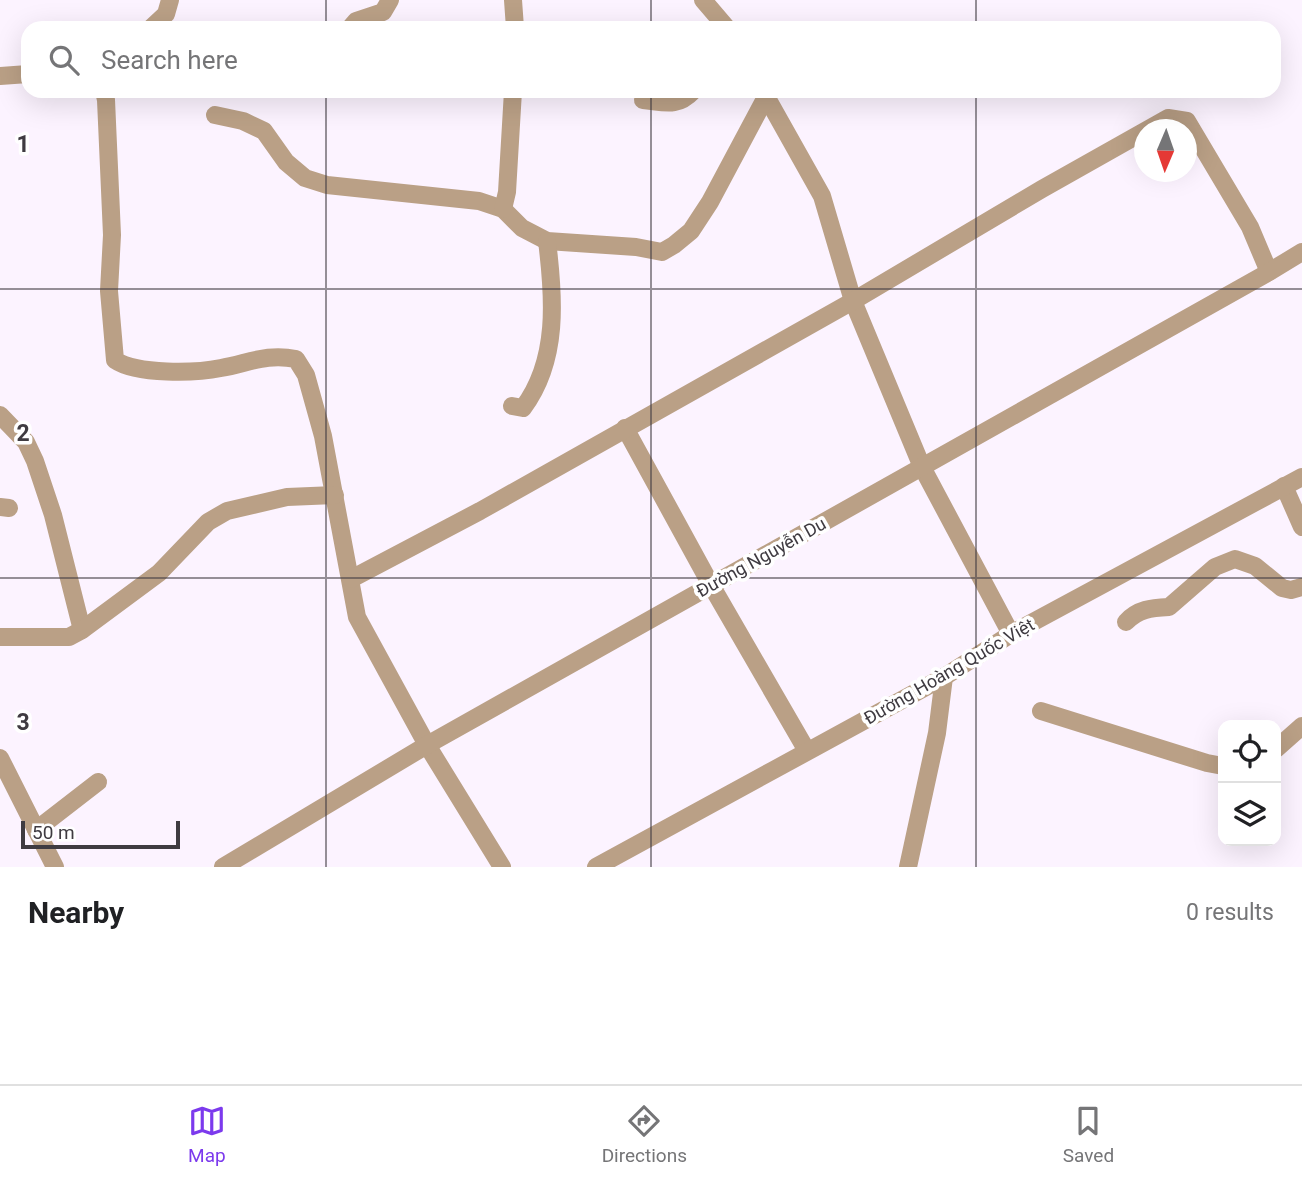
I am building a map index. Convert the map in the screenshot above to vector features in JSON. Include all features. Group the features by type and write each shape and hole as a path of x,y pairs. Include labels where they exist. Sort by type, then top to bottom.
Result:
{"street":[{"path":"158,21 166,14 170,0"},
{"path":"356,21 383,12 390,0"},
{"path":"513,0 514,21"},
{"path":"703,0 721,21"},
{"path":"0,76 21,74"},
{"path":"105,98 112,235 109,291 115,360 133,368 159,371 219,369 276,355 296,359 306,375 323,436 357,617 427,745 502,867"},
{"path":"503,209 508,192 513,98"},
{"path":"643,100 671,103 687,98"},
{"path":"215,115 243,121 264,131 286,162 305,178 327,185 479,201 503,209 522,228 547,241 636,247 662,252 691,231 710,202 763,98"},
{"path":"767,98 822,196 853,301 922,467 1011,634"},
{"path":"351,579 480,511 853,301 1168,118 1187,121 1250,227 1269,272"},
{"path":"512,406 523,408 536,391 550,345 553,308 547,241"},
{"name":"Đường Nguyễn Du","path":"223,867 427,745 1302,252"},
{"path":"0,415 26,442 34,461 53,516 82,630"},
{"path":"625,428 711,586 807,751"},
{"name":"Đường Hoàng Quốc Việt","path":"596,867 944,677 1011,634 1302,477"},
{"path":"1284,486 1302,527"},
{"path":"0,637 69,637 82,630 159,573 208,522 227,511 287,498 335,495"},
{"path":"1126,622 1134,613 1169,607 1215,567 1235,558 1255,566 1282,588 1291,590 1302,587"},
{"path":"908,867 937,733 944,677"},
{"path":"1041,711 1218,765"},
{"path":"1281,745 1302,726"},
{"path":"0,758 55,867"},
{"path":"36,830 98,782"}]}
